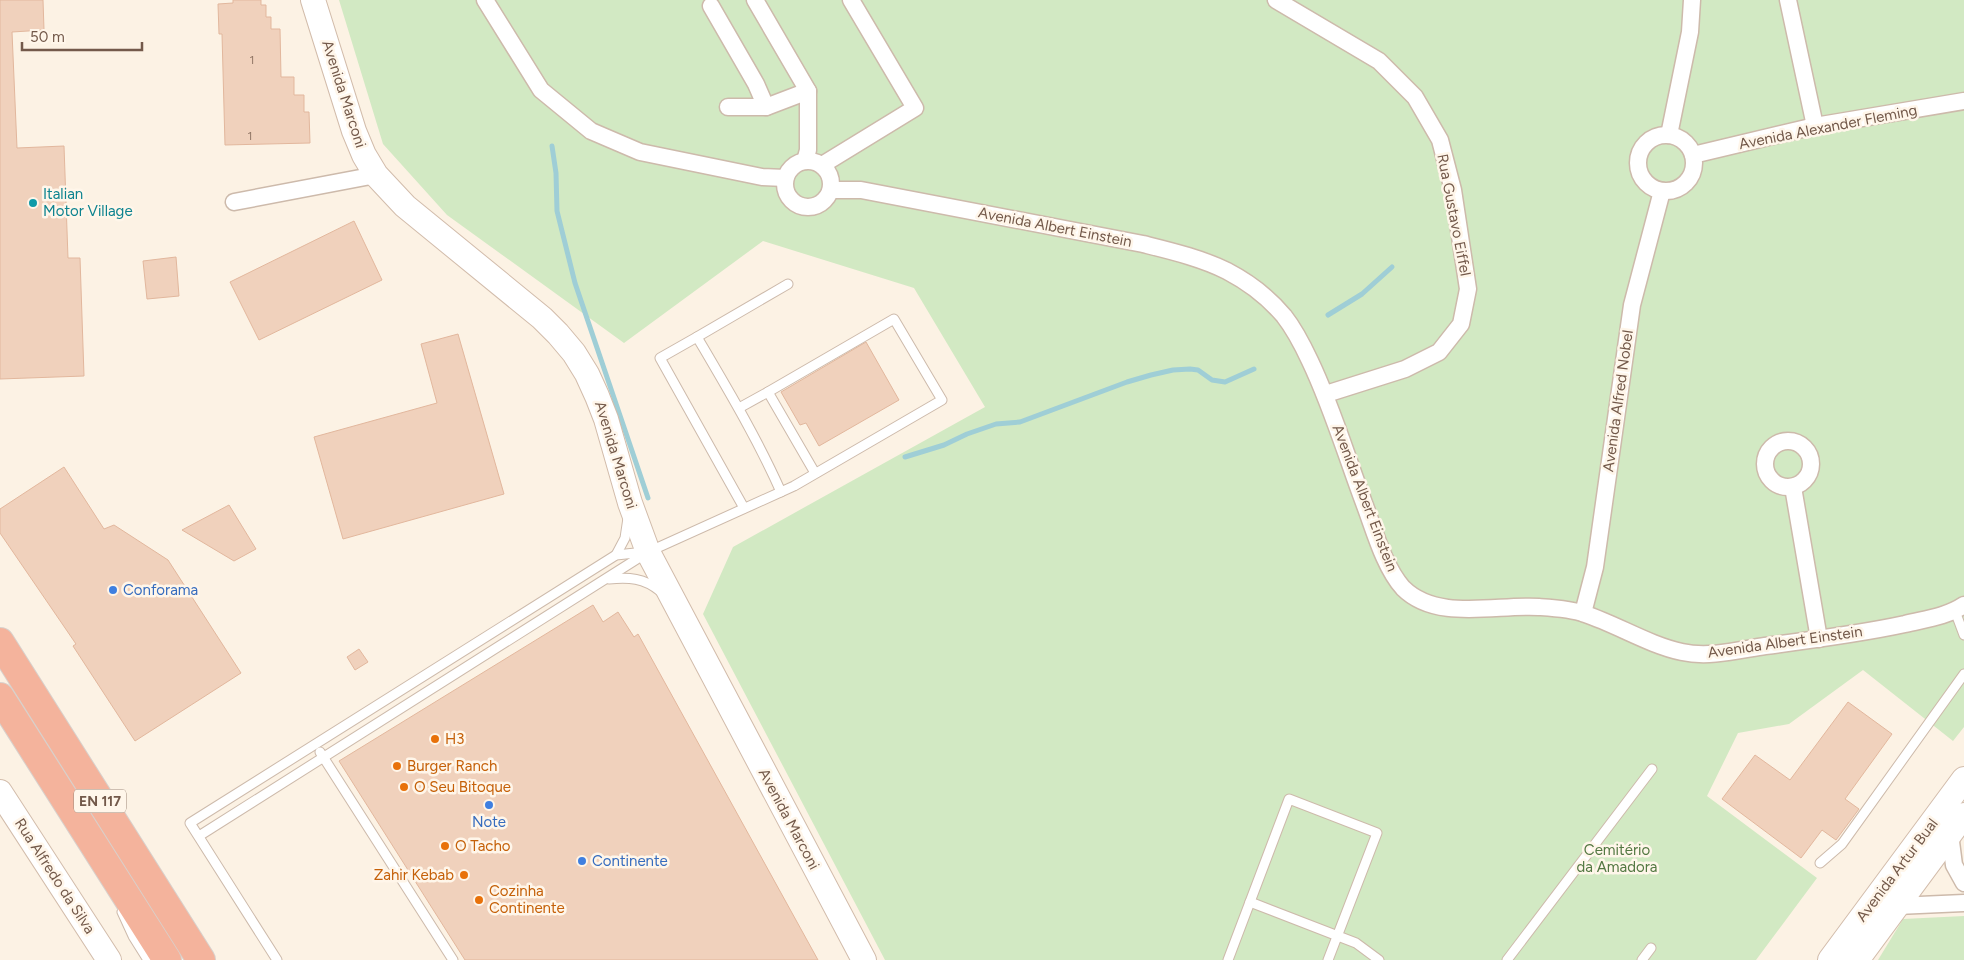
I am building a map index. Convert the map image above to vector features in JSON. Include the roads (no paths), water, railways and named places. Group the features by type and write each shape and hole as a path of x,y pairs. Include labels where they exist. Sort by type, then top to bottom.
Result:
{"highway":[{"name":"EN 117","path":"0,642 201,960"},
{"name":"EN 117","path":"0,697 167,960"}],"street":[{"name":"Avenida Marconi","path":"313,0 354,131 364,155 376,175 405,206 542,318 574,353 587,374 597,396 630,503 648,552 864,960"},
{"path":"485,0 541,90 590,131 640,152 762,177 786,178"},
{"path":"755,0 808,91 808,150 804,161"},
{"path":"822,166 915,108 851,0"},
{"name":"Rua Gustavo Eiffel","path":"1276,0 1378,61 1416,97 1440,140 1452,190 1468,289 1461,324 1439,352 1405,369 1326,394"},
{"path":"1669,135 1690,32 1692,0"},
{"path":"1788,0 1816,126"},
{"path":"711,6 756,84 766,107"},
{"path":"728,108 766,107 808,91"},
{"name":"Avenida Alexander Fleming","path":"1693,155 1816,126 1964,101"},
{"path":"1660,135 1669,135 1684,142 1693,155 1694,165 1692,174 1680,188 1672,191 1662,191 1646,184 1640,177 1637,160 1640,151 1644,144 1660,135"},
{"path":"804,161 817,162 830,176 830,190 823,202 809,207 802,206 790,199 786,192 786,178 792,167 804,161"},
{"path":"234,202 376,175"},
{"name":"Avenida Albert Einstein","path":"830,190 861,190 1142,244 1206,262 1228,272 1254,289 1278,310 1294,330 1326,394 1380,546 1394,575 1404,588 1416,598 1448,608 1539,607 1583,613 1670,649 1690,654 1711,653 1876,630 1941,616 1959,608"},
{"name":"Avenida Alfred Nobel","path":"1583,613 1595,567 1632,306 1662,191"},
{"path":"1793,487 1819,639"},
{"name":"Avenida Artur Bual","path":"1830,960 1964,779"},
{"name":"Rua Alfredo da Silva","path":"0,792 109,960"},
{"name":"Avenida Artur Bual","path":"1857,960 1964,815"},
{"path":"1950,834 1954,865 1964,883"},
{"path":"1896,906 1964,903"}],"lane":[{"path":"744,508 660,358 788,284"},
{"path":"198,836 648,552 781,492 942,400 894,319 739,408"},
{"path":"697,337 739,408 781,492"},
{"path":"768,392 816,473"},
{"path":"616,555 625,538 630,503"},
{"path":"277,960 190,823 616,555 648,552"},
{"path":"606,579 630,578 645,581 653,585 674,604"},
{"path":"1959,608 1964,635"},
{"path":"1820,863 1842,844 1964,674"},
{"path":"314,746 324,756 453,960"},
{"path":"1507,960 1652,769"},
{"path":"1228,960 1290,799 1377,833 1328,960"},
{"path":"86,832 133,936 148,960"},
{"path":"1250,902 1356,943 1379,960"},
{"path":"1642,960 1651,948"}],"waterway":[{"path":"552,146 556,173 557,211 575,283 648,498"},
{"path":"1328,315 1362,294 1392,267"},
{"path":"905,457 944,445 967,434 996,424 1020,422 1127,382 1151,375 1173,370 1190,369 1198,370 1212,380 1225,382 1254,369"}],"place":[{"name":"Italian Motor Village","path":"33,203"},
{"name":"Conforama","path":"113,590"},
{"name":"H3","path":"435,739"},
{"name":"Burger Ranch","path":"397,766"},
{"name":"O Seu Bitoque","path":"404,787"},
{"name":"Note","path":"489,805"},
{"name":"O Tacho","path":"445,846"},
{"name":"Continente","path":"582,861"},
{"name":"Zahir Kebab","path":"464,875"},
{"name":"Cozinha Continente","path":"479,900"}],"park label":[{"name":"Cemitério da Amadora","path":"1617,858"}]}
